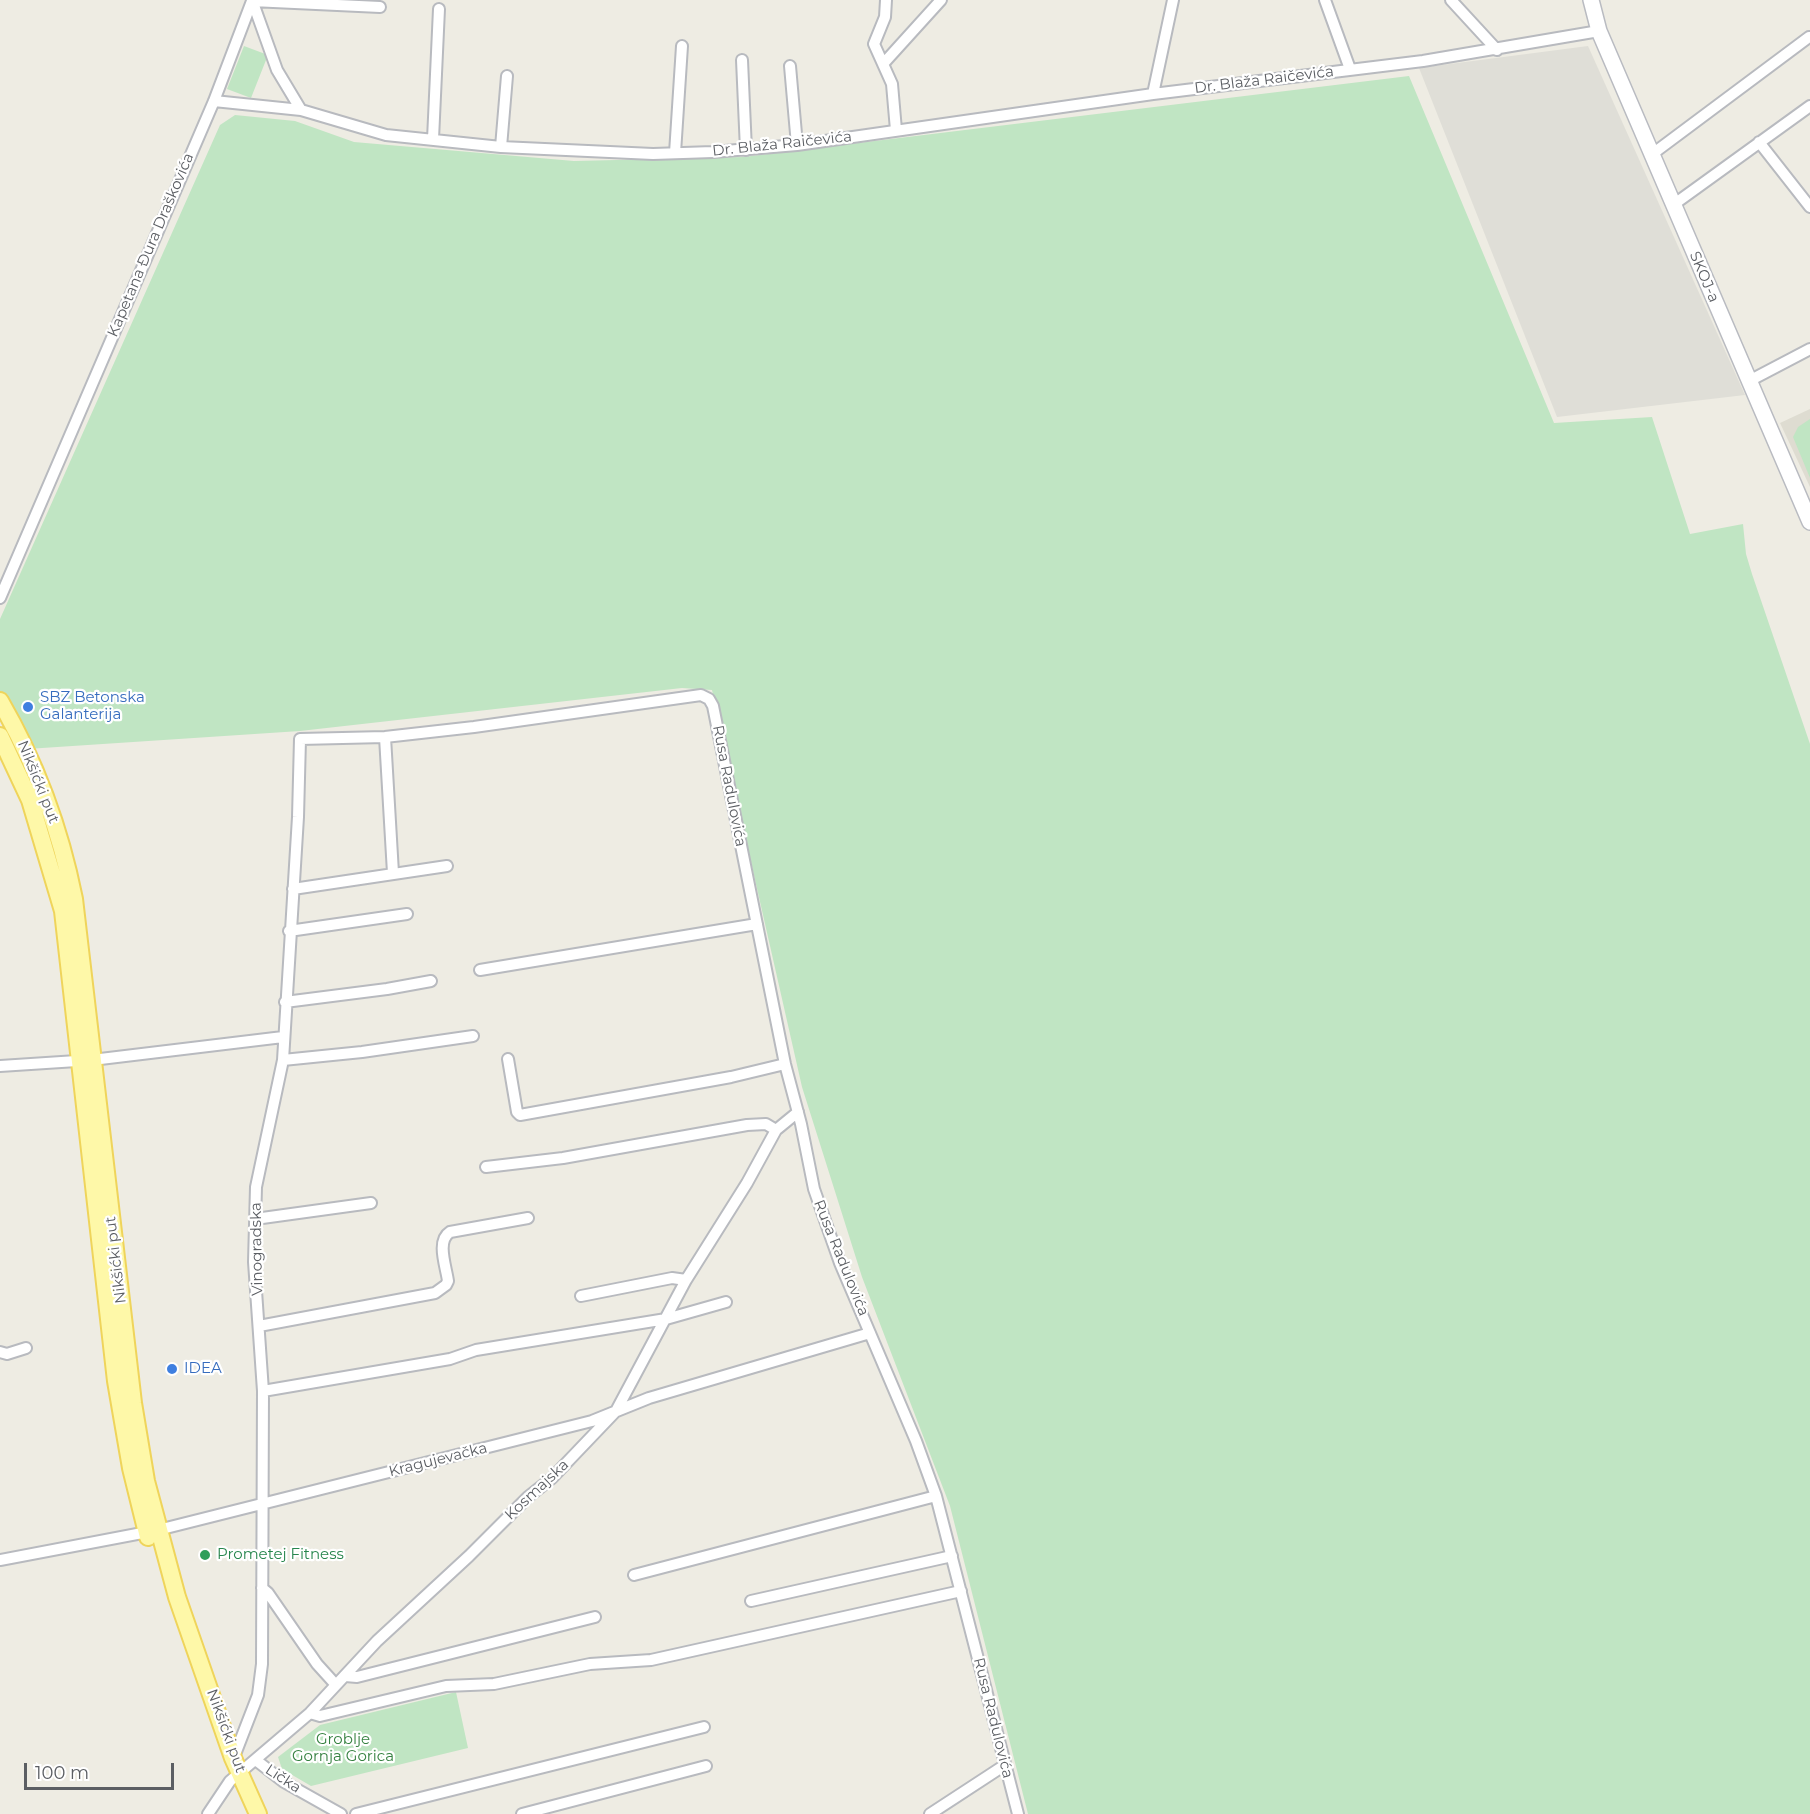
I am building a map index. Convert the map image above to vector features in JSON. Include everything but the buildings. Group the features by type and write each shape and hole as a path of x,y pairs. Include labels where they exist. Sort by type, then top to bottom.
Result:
{"main road":[{"name":"SKOJ-a","path":"1591,0 1599,31 1651,155 1810,522"},
{"name":"Nikšićki put","path":"0,701 38,776 62,848 77,922 86,1060 152,1531 233,1758 242,1773 258,1814"},
{"path":"0,736 30,800 63,911 86,1060"}],"street":[{"path":"886,0 885,17 874,44 894,93 896,130"},
{"path":"882,64 942,0"},
{"path":"1153,94 1173,0"},
{"name":"Dr. Blaža Raičevića","path":"1325,0 1350,69"},
{"path":"1451,0 1497,50"},
{"path":"301,110 278,70 252,1 380,7"},
{"name":"Kapetana Đura Draškovića","path":"0,598 214,101 252,1"},
{"path":"433,139 439,9"},
{"name":"Dr. Blaža Raičevića","path":"214,101 301,110 364,130 501,147 612,153 746,150 1497,50 1599,31"},
{"path":"1651,155 1809,37"},
{"path":"675,153 682,46"},
{"path":"742,60 746,150"},
{"path":"790,66 796,145"},
{"path":"501,147 507,76"},
{"path":"1673,205 1810,106"},
{"path":"1760,142 1810,207"},
{"path":"1749,381 1810,349"},
{"name":"Rusa Radulovića","path":"385,737 486,726 701,695 709,699 713,706 785,1064 820,1209 916,1441 936,1496 1018,1814"},
{"path":"385,737 393,873"},
{"name":"Vinogradska","path":"233,1758 258,1695 262,1664 263,1391 254,1262 256,1187 283,1060 300,738 385,737"},
{"path":"293,889 447,866"},
{"path":"289,932 407,914"},
{"path":"480,970 757,924"},
{"path":"285,1002 430,981"},
{"path":"283,1060 362,1052 473,1036"},
{"path":"0,1066 86,1060 283,1037"},
{"path":"508,1059 517,1112 520,1114 731,1077 785,1064"},
{"name":"Kosmajska","path":"208,1814 225,1786 257,1761 310,1713 377,1641 469,1556 520,1504 552,1478 616,1411 686,1280 747,1184 776,1130 798,1112"},
{"path":"486,1167 563,1158 747,1125 766,1124 776,1130"},
{"path":"255,1219 371,1203"},
{"path":"259,1326 435,1293 447,1285 448,1281 442,1243 445,1235 450,1232 528,1218"},
{"path":"581,1296 672,1278 686,1280"},
{"path":"263,1391 450,1359 476,1350 666,1319 726,1302"},
{"name":"Kragujevačka","path":"0,1560 152,1531 592,1421 616,1411 870,1333"},
{"path":"0,1352 6,1354 26,1348"},
{"path":"634,1575 936,1496"},
{"path":"751,1601 952,1556"},
{"path":"262,1588 268,1593 317,1664 336,1685"},
{"path":"310,1713 320,1716 446,1686 503,1682 609,1661 651,1660 961,1591"},
{"path":"345,1676 357,1677 595,1617"},
{"path":"356,1814 704,1727"},
{"name":"Lička","path":"257,1761 284,1782 341,1814"},
{"path":"930,1814 1005,1765"},
{"path":"522,1814 706,1766"}],"shaded area":[{"path":"1588,46 1745,395 1557,417 1419,68"},
{"path":"1810,409 1810,487 1780,423"}],"green space":[{"path":"244,46 268,55 251,98 227,89"},
{"path":"1409,76 1554,423 1652,417 1690,534 1743,524 1746,554 1752,574 1810,744 1810,1814 1028,1814 950,1506 862,1277 802,1087 712,690 682,688 300,731 27,749 0,700 0,619 220,125 235,115 295,121 354,142 574,161 743,157"},
{"path":"1810,419 1810,478 1793,437 1798,427"},
{"name":"Groblje Gornja Gorica","path":"456,1692 468,1748 311,1786 282,1769 278,1757 320,1725"}],"place":[{"name":"SBZ Betonska Galanterija","path":"28,707"},
{"name":"IDEA","path":"172,1369"},
{"name":"Prometej Fitness","path":"205,1555"}]}
